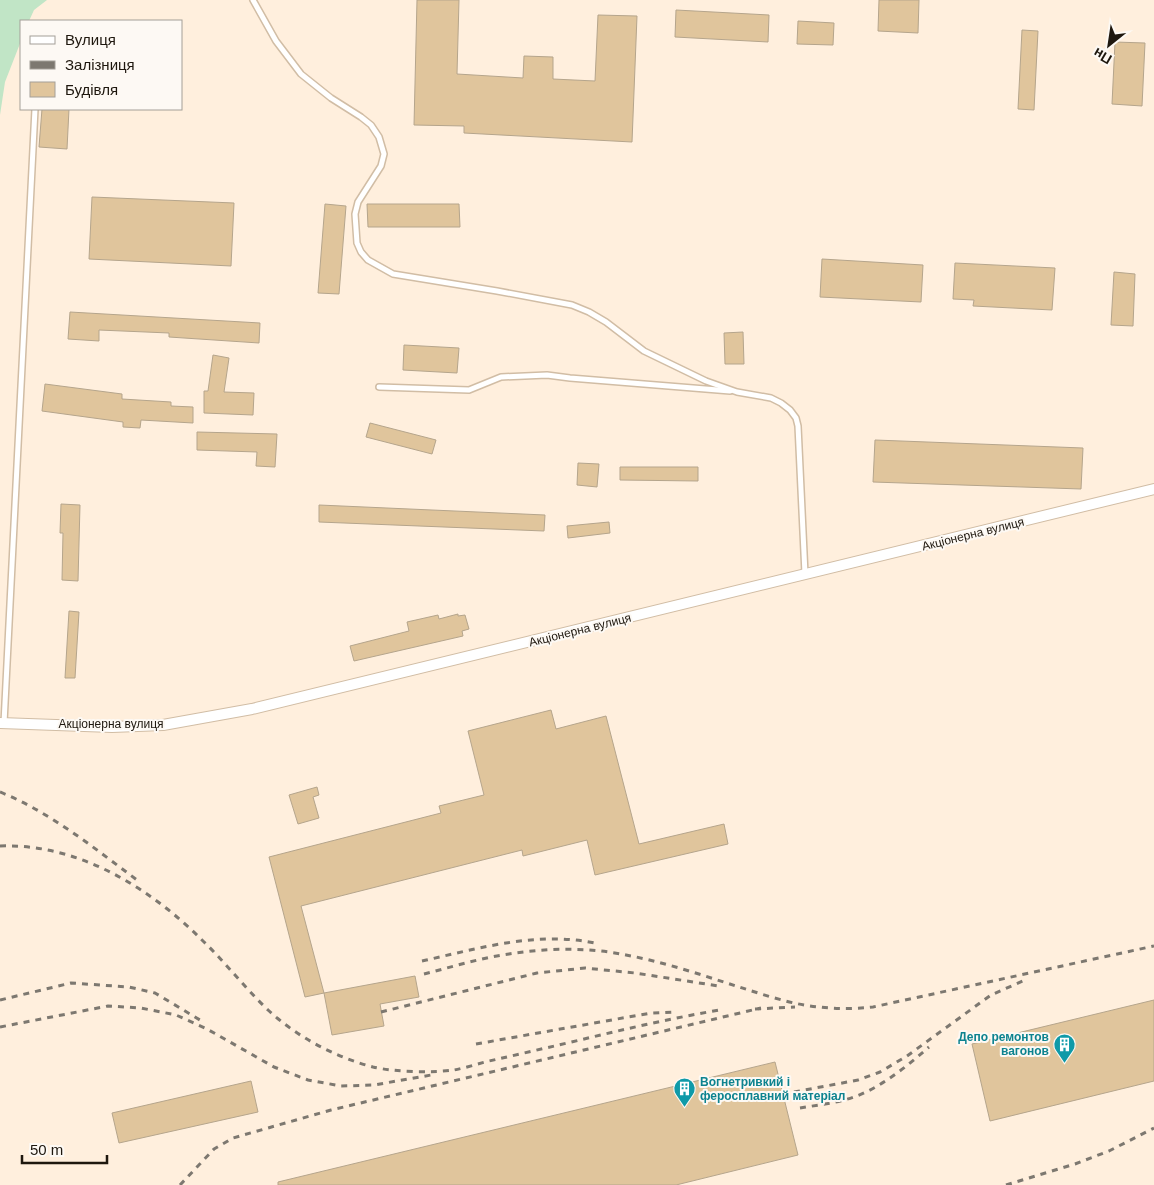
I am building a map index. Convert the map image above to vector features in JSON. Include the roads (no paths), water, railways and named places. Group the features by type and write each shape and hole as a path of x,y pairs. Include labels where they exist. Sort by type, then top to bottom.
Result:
{"street":[{"name":"Акціонерна вулиця","path":"2,723 112,727 163,725 252,709 1154,489"}],"lane":[{"path":"253,0 276,41 301,74 331,98 366,121 379,137 384,154 381,166 358,202 355,214 357,243 361,252 368,260 392,274 572,305 606,322 644,351 706,381 737,392"},
{"path":"2,723 35,110"},
{"path":"379,387 469,390 501,377 548,375 737,392 771,398 790,410 796,418 798,426 805,575"}],"railway":[{"path":"0,792 54,820 137,880"},
{"path":"0,846 29,847 57,852 84,860 135,886 181,921 210,948 279,1020 317,1045 345,1058 373,1067 413,1072 454,1070 640,1026 720,1010"},
{"path":"422,961 510,942 554,939 577,940 599,944"},
{"path":"424,974 487,958 523,952 568,949 612,952 669,965 789,1002 820,1007 854,1008 873,1007 1154,946"},
{"path":"381,1012 537,973 585,968 635,973 719,986"},
{"path":"794,1092 858,1080 880,1072 907,1056 991,995 1025,980"},
{"path":"0,1000 71,983 129,987 155,993 200,1020"},
{"path":"0,1027 108,1006 141,1008 176,1015 207,1029 274,1067 308,1080 341,1086 374,1085 431,1075"},
{"path":"755,1009 795,1007"},
{"path":"180,1185 214,1149 233,1138 331,1110 761,1008"},
{"path":"476,1044 651,1013 675,1012"},
{"path":"800,1108 841,1101 864,1093 894,1075 929,1047"},
{"path":"1006,1185 1075,1164 1109,1151 1154,1128"}],"place":[{"name":"Депо ремонтов вагонов","path":"1065,1063"},
{"name":"Вогнетривкий і феросплавний матеріал","path":"684,1108"}]}
